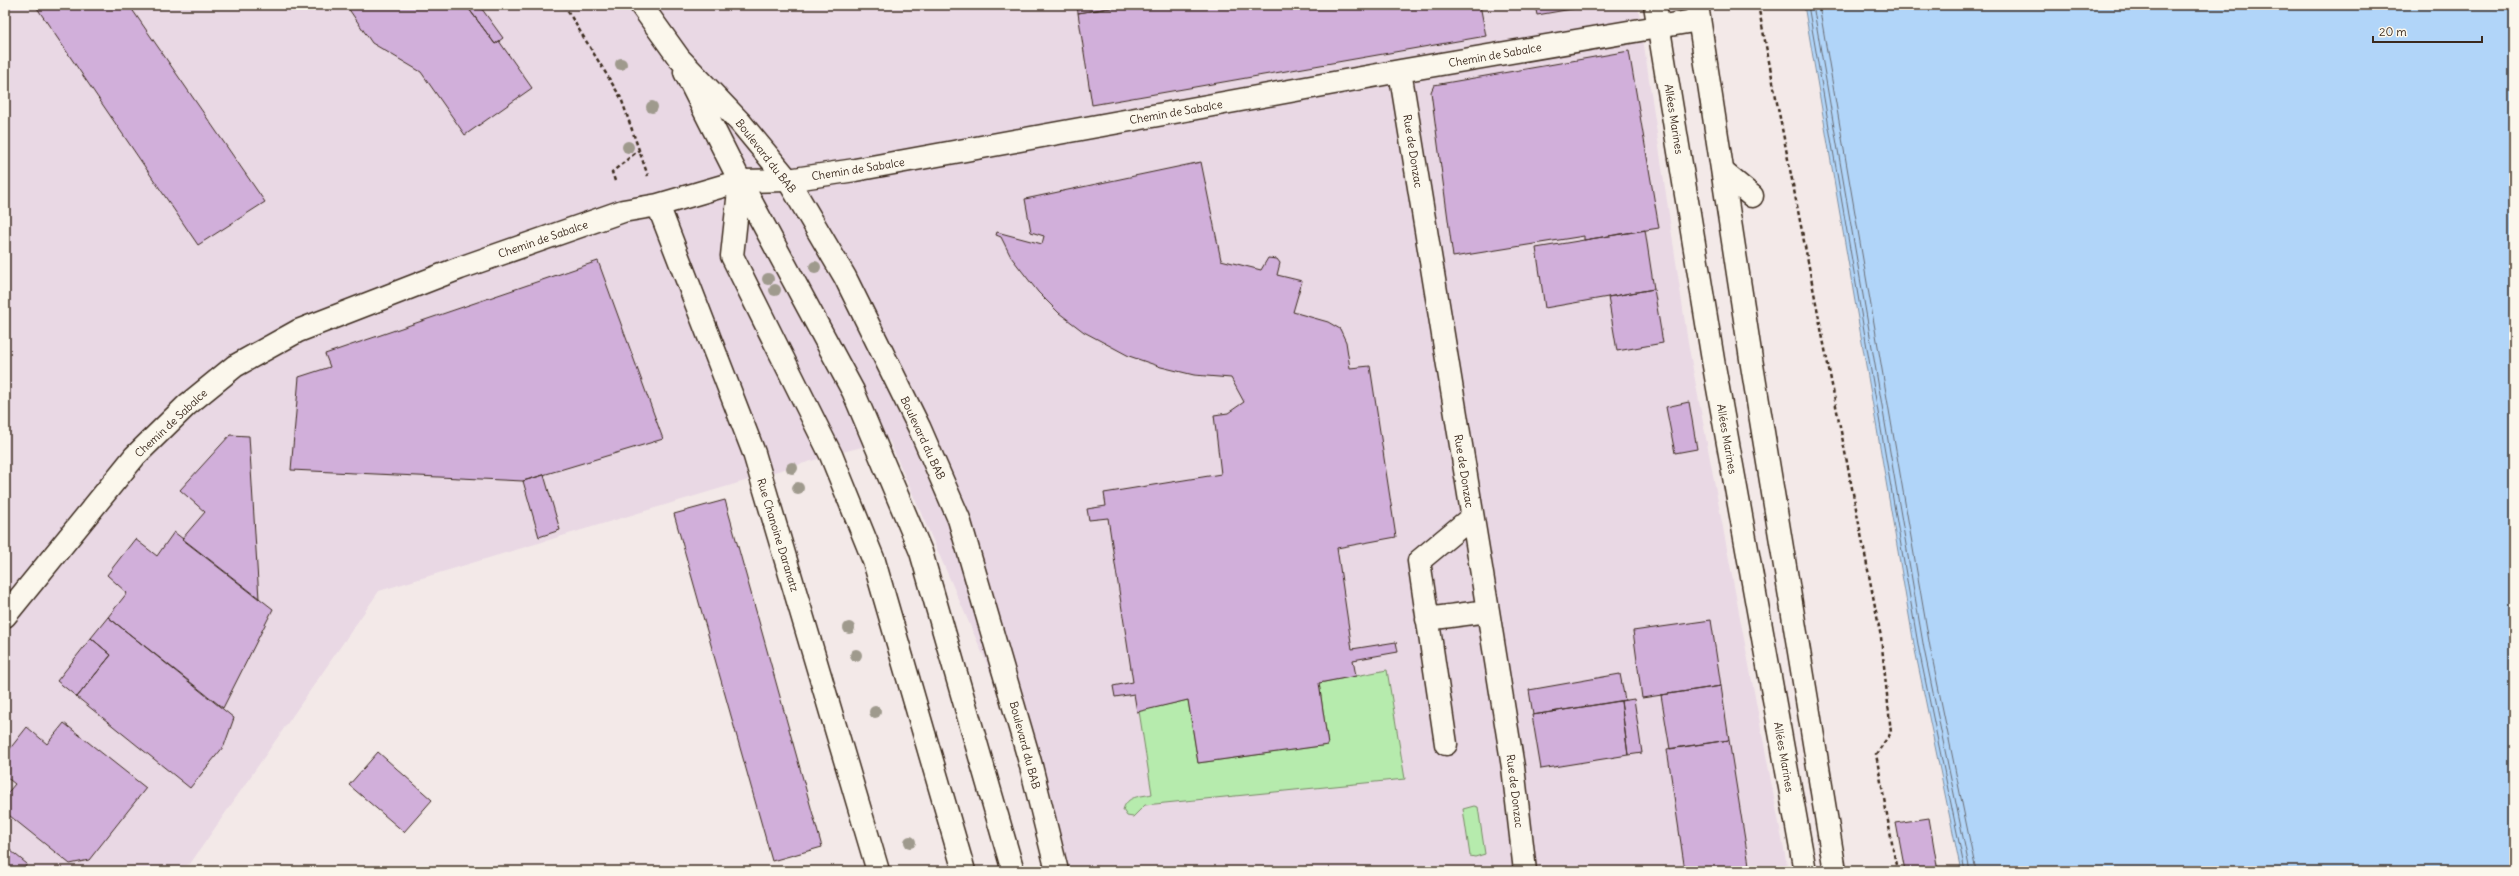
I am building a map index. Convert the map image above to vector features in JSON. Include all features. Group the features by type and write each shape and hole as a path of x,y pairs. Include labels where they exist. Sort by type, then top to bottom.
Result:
{"main road":[{"name":"Boulevard du BAB","path":"641,5 679,58 740,122 788,180 852,292 919,427 959,519 1030,762 1057,871"},
{"name":"Allées Marines","path":"1655,5 1714,366 1805,871"},
{"name":"Chemin de Sabalce","path":"5,616 135,456 187,405 235,366 298,331 452,271 623,211 658,205 740,181 788,180 856,170 1400,71 1659,27 1698,12"},
{"path":"1698,12 1835,871"},
{"name":"Boulevard du BAB","path":"679,58 693,92 853,391 921,552 1013,871"},
{"name":"Rue de Donzac","path":"1400,71 1488,611 1512,767 1525,871"},
{"path":"1723,172 1752,196"},
{"path":"740,181 732,256 831,455 874,561 964,871"},
{"name":"Rue Chanoine Daranatz","path":"658,205 754,453 878,871"},
{"path":"1446,744 1419,561 1472,518"},
{"path":"1427,619 1488,611"}],"path":[{"path":"564,5 621,98 658,205"},
{"path":"1758,5 1881,638 1891,733 1876,754 1897,871"}],"shaded area":[{"path":"5,5 1638,5 1688,343 1788,871 1057,871 1030,762 889,440 831,455 379,591 190,864 166,871 5,871"}],"green space":[{"path":"1387,670 1405,779 1145,805 1133,817 1127,816 1123,810 1125,805 1131,799 1152,794 1139,711 1188,700 1198,763 1328,745 1319,683"},
{"path":"1474,806 1478,807 1485,854 1475,857 1470,856 1463,809"}],"water":[{"path":"1804,5 2514,5 2514,871 1961,871 1915,650"}],"building":[{"path":"35,5 129,5 265,202 198,245"},
{"path":"346,5 466,5 495,44 499,41 532,88 465,135 421,72 372,43"},
{"path":"466,5 479,5 503,38 495,44"},
{"path":"1077,5 1128,5 1078,13"},
{"path":"1128,5 1480,5 1486,36 1092,105 1078,13"},
{"path":"1535,5 1595,5 1537,15"},
{"path":"1629,51 1659,228 1584,240 1584,236 1453,257 1431,92 1434,85"},
{"path":"1201,162 1221,260 1261,270 1268,258 1277,259 1280,263 1277,275 1302,281 1293,312 1328,322 1340,329 1346,342 1350,368 1370,366 1396,537 1337,548 1352,649 1396,642 1398,652 1353,660 1356,676 1319,683 1328,745 1198,763 1188,700 1137,712 1134,694 1115,697 1113,686 1133,682 1108,518 1089,520 1087,509 1106,506 1104,493 1221,474 1214,415 1228,413 1244,402 1231,378 1194,375 1161,367 1129,356 1084,332 1059,313 1038,292 1011,257 1001,237 996,235 997,232 1042,244 1044,236 1031,232 1025,199"},
{"path":"1645,230 1654,289 1545,308 1536,248"},
{"path":"598,261 663,439 523,481 291,470 299,377 330,367 325,354"},
{"path":"1654,289 1663,343 1617,351 1608,297"},
{"path":"1689,402 1697,449 1675,453 1666,407"},
{"path":"230,435 249,436 259,599 182,539 205,512 180,490"},
{"path":"544,475 560,530 539,537 523,481"},
{"path":"725,500 822,847 772,861 674,514"},
{"path":"174,532 273,609 223,708 108,617 127,593 107,575 135,539 157,556"},
{"path":"108,617 234,718 224,746 190,788 77,697 111,655 91,638"},
{"path":"1711,620 1721,686 1642,698 1633,631"},
{"path":"91,638 111,655 77,697 57,681"},
{"path":"1620,674 1625,700 1533,715 1529,690"},
{"path":"1721,686 1729,740 1670,749 1661,695"},
{"path":"1634,699 1642,753 1628,755 1621,701"},
{"path":"1621,701 1628,755 1541,769 1532,715"},
{"path":"64,723 146,788 89,860 70,864 5,812 5,796 15,784 5,776 5,755 27,727 47,744"},
{"path":"1729,740 1750,871 1685,871 1667,749"},
{"path":"378,752 432,800 404,832 349,785"},
{"path":"1929,818 1938,871 1905,871 1896,823"},
{"path":"5,846 27,864 22,871 5,871"}]}
